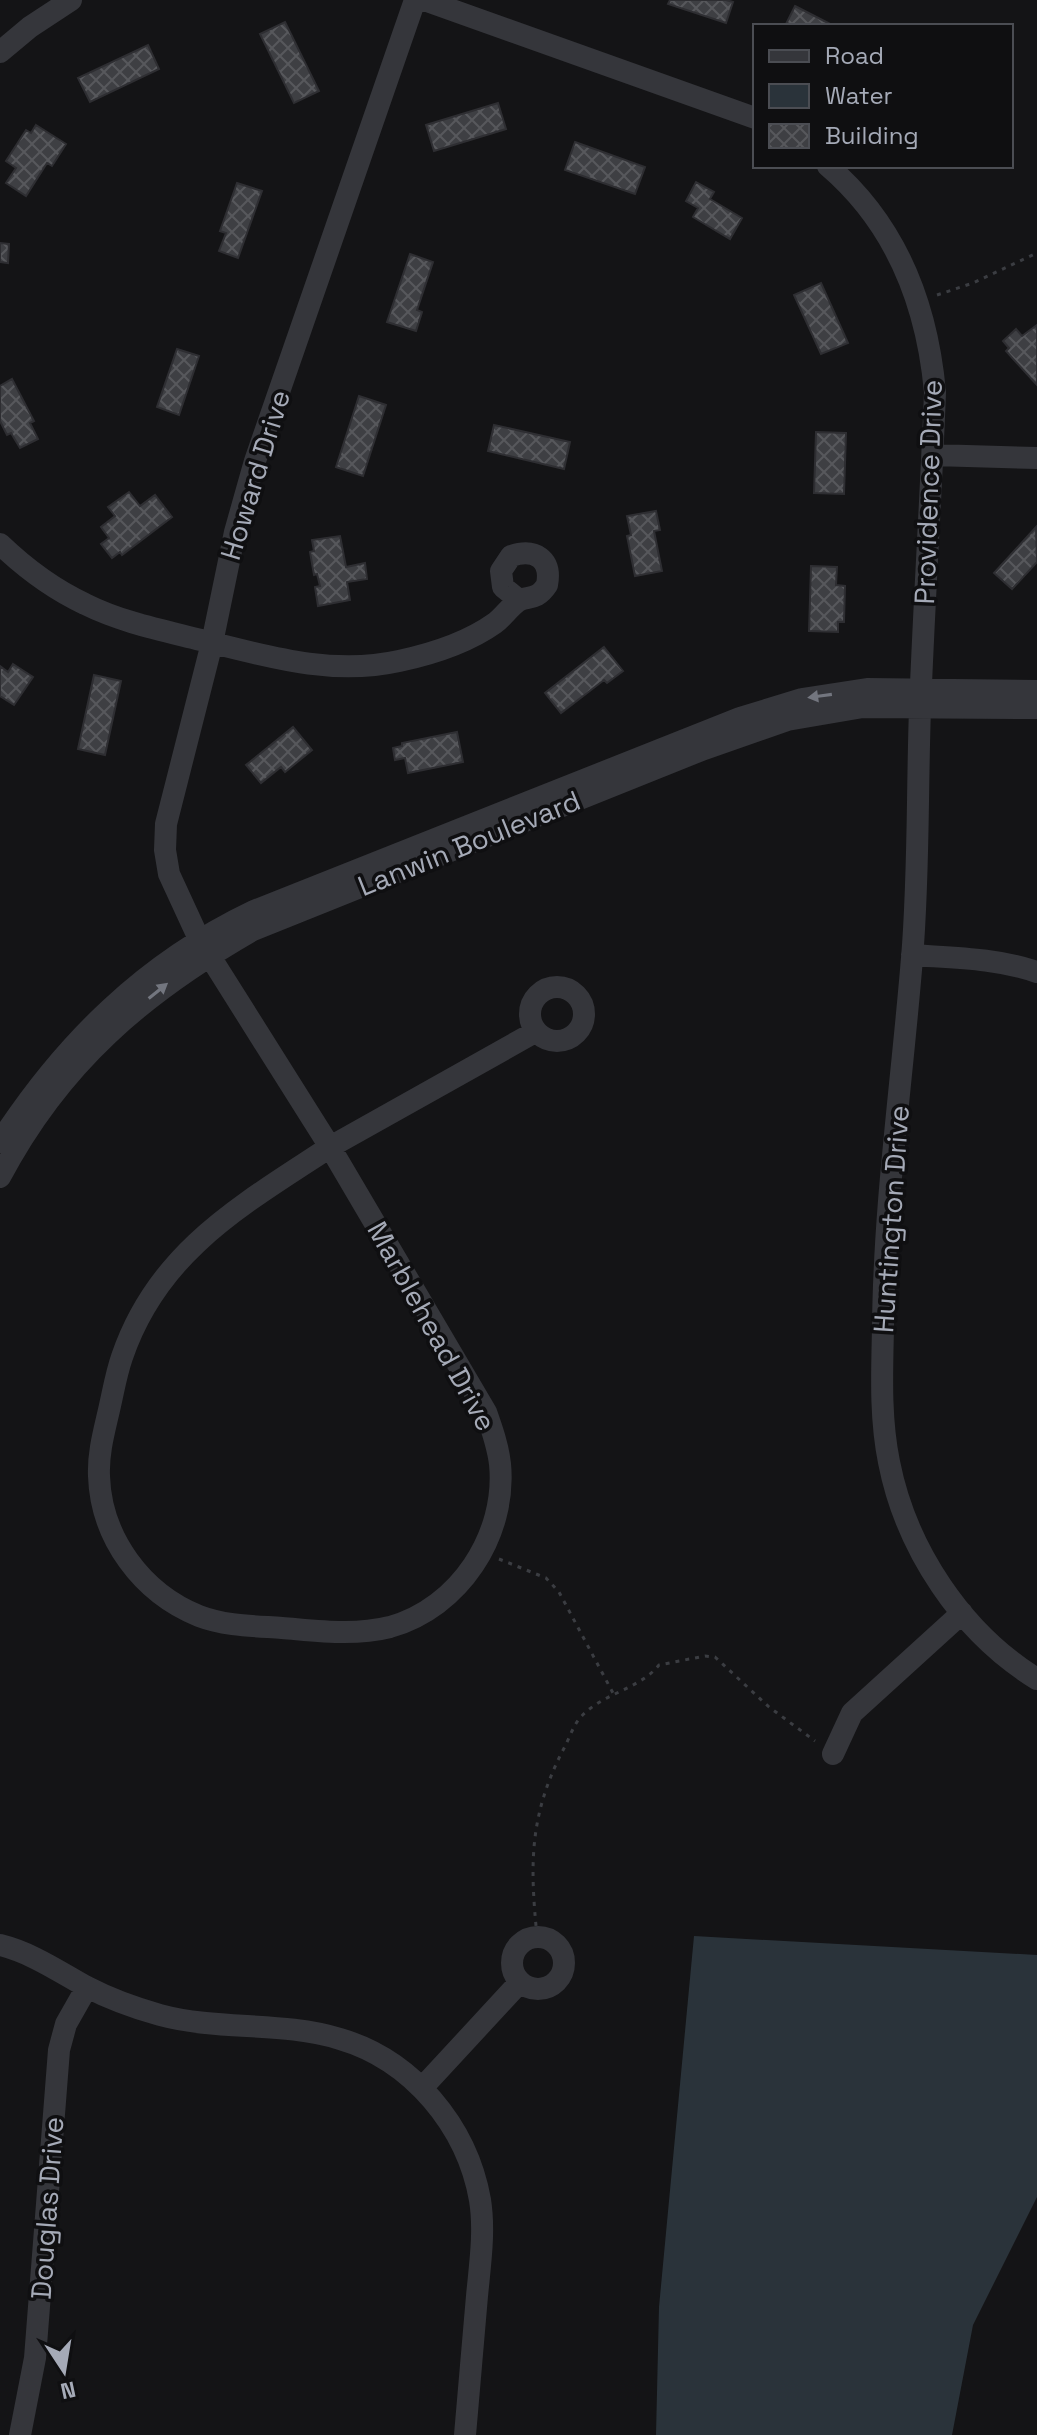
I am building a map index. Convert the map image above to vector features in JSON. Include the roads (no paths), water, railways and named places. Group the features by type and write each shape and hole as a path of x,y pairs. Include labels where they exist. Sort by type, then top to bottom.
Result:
{"street":[{"path":"0,52 30,27 71,0"},
{"name":"Howard Drive","path":"203,947 169,874 166,824 212,643 235,532 255,461 415,0"},
{"path":"424,0 753,117"},
{"name":"Providence Drive","path":"830,168 871,210 895,247 918,302 931,354 935,392 933,455 920,697"},
{"path":"933,455 1037,458"},
{"path":"0,544 49,584 84,604 116,617 291,662 326,666 396,662 430,653 494,624 519,600"},
{"name":"Lanwin Boulevard","path":"0,1142 58,1060 100,1017 161,966 203,947 253,930 704,749 787,720 920,697 1037,691"},
{"name":"Lanwin Boulevard","path":"920,697 1037,708"},
{"name":"Huntington Drive","path":"920,697 912,955 883,1273 883,1422 889,1463 906,1517 937,1579 962,1613 991,1644 1037,1679"},
{"name":"Lanwin Boulevard","path":"0,1177 54,1090 107,1032 169,982 203,947"},
{"name":"Marblehead Drive","path":"203,947 330,1147 470,1385 490,1424 500,1466 500,1493 495,1520 482,1552 460,1582 433,1606 392,1626 363,1632 226,1624 200,1616 159,1594 137,1573 121,1551 102,1503 100,1449 122,1358 137,1323 166,1277 206,1232 225,1216 330,1147"},
{"path":"912,955 986,959 1037,972"},
{"path":"330,1147 535,1032"},
{"path":"833,1754 852,1713 962,1613"},
{"path":"546,1937 560,1946 564,1955 564,1972 555,1984 546,1988 528,1987 520,1982 512,1969 512,1960 516,1948 527,1938 546,1937"},
{"path":"0,1945 43,1961 118,2001 160,2015 193,2022 311,2032 342,2039 372,2051 422,2088 460,2140 480,2201 482,2236 465,2435"},
{"path":"422,2088 520,1982"},
{"name":"Douglas Drive","path":"20,2435 35,2358 59,2050 66,2024 87,1987"}],"water":[{"path":"694,1936 1037,1955 1037,2197 973,2325 952,2435 656,2435 659,2307"}]}
